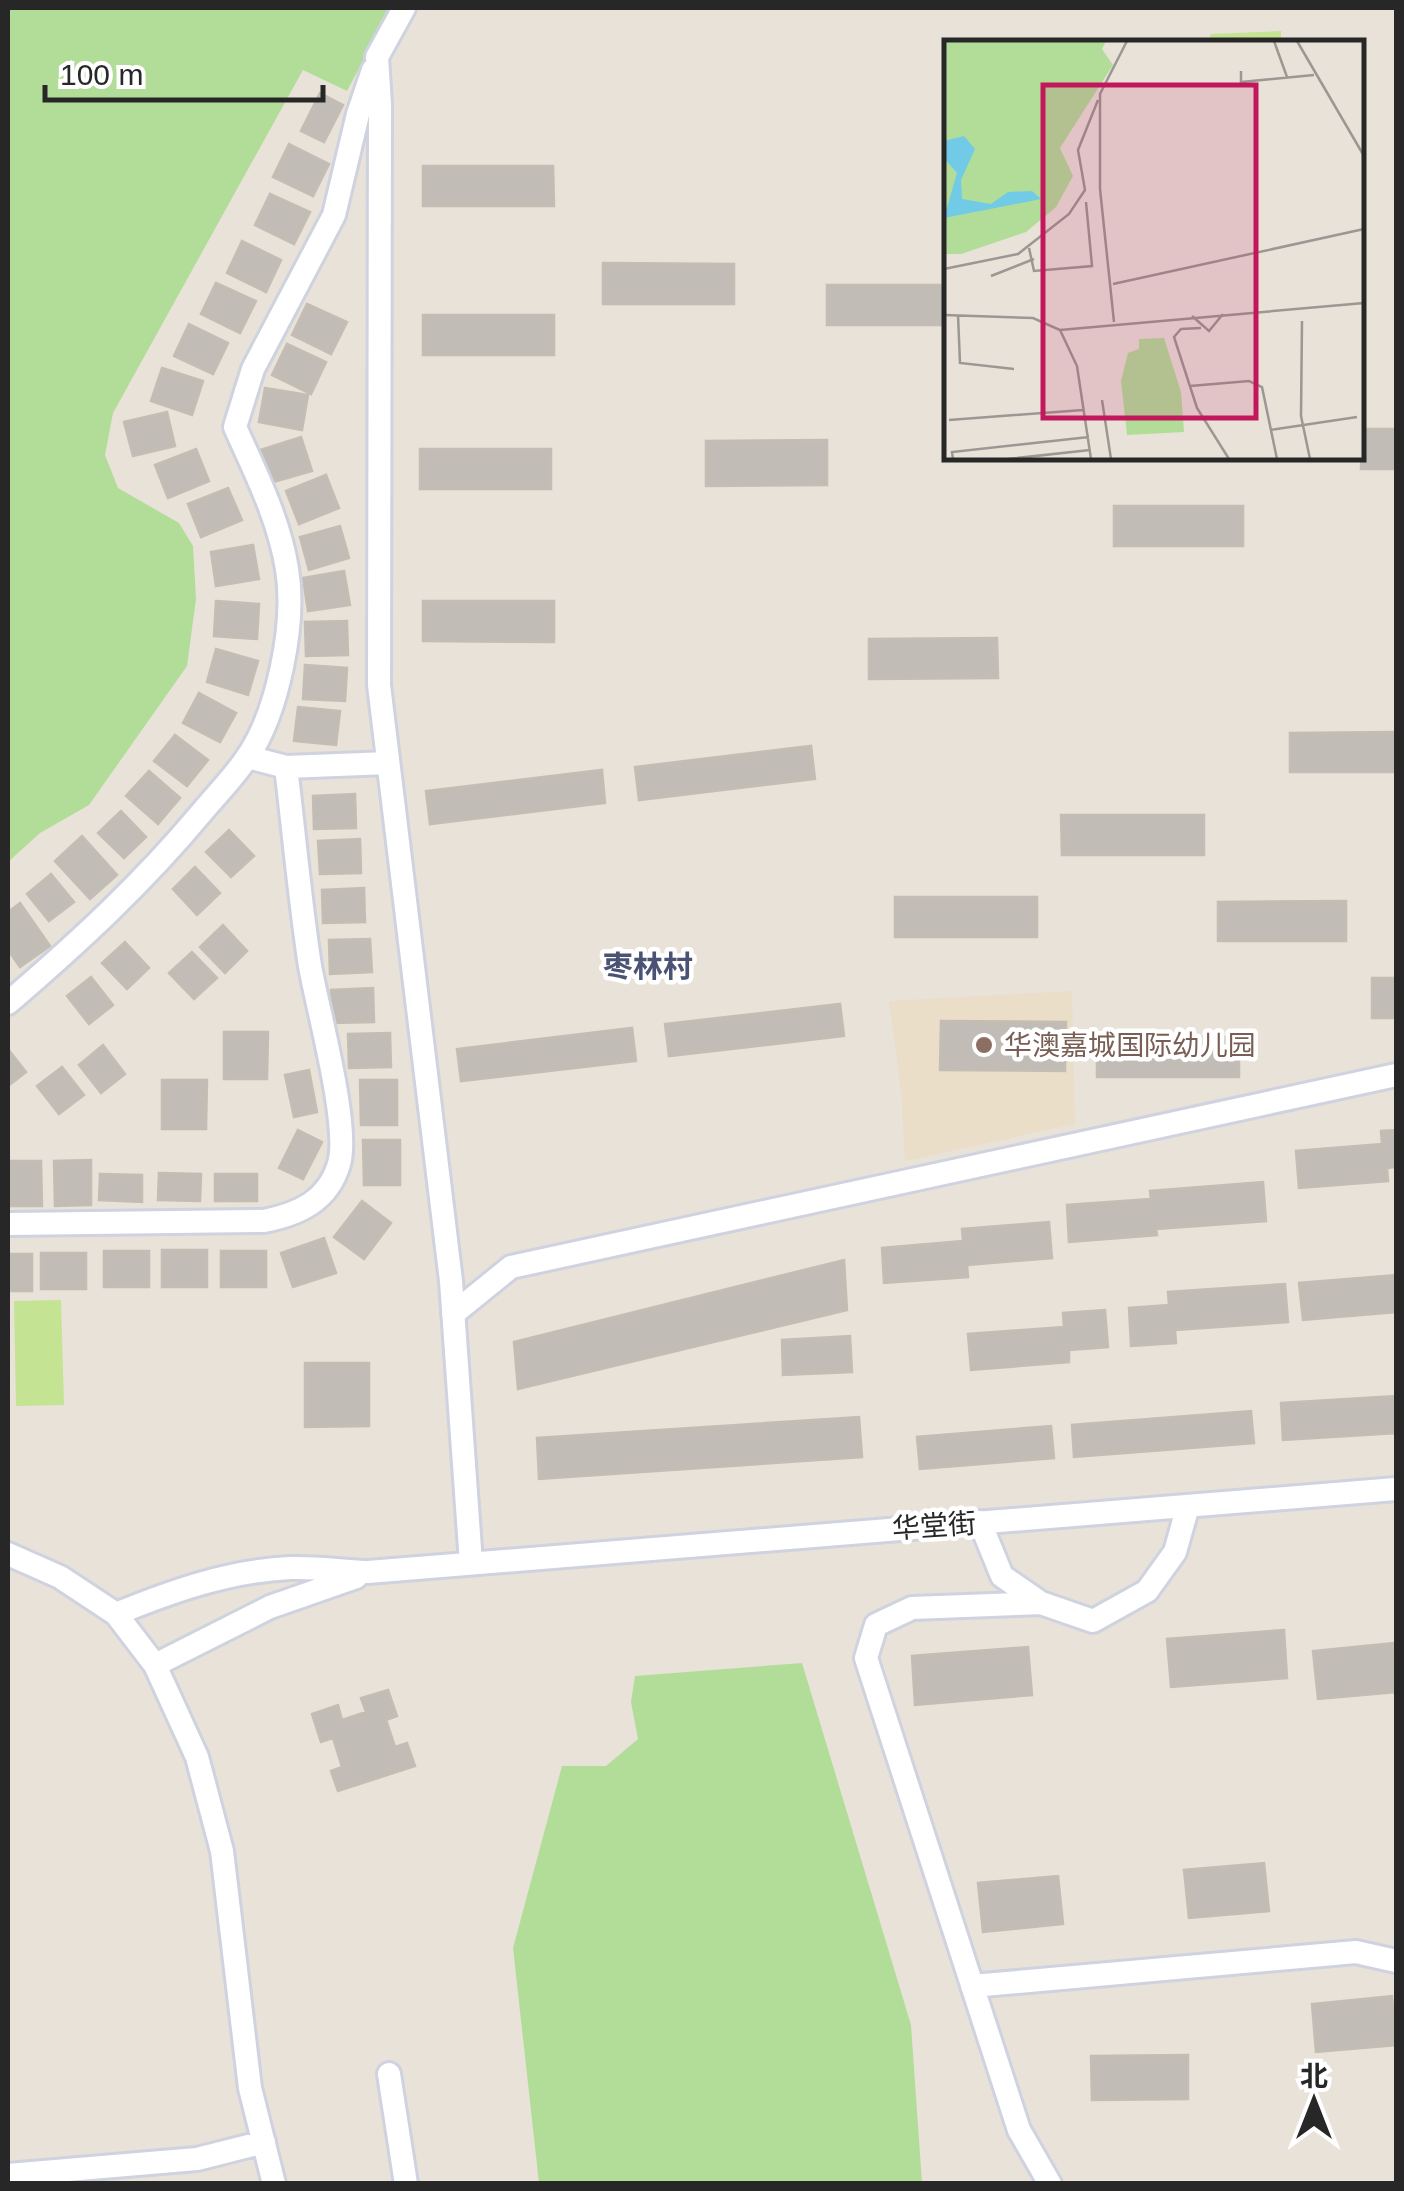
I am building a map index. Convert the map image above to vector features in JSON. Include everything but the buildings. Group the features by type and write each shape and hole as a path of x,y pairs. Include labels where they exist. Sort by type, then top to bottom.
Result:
{"street":[{"path":"8,1003 99,924 172,847 248,757 276,693 289,634 288,571 273,511 235,427 253,369 334,215 358,114 377,57 404,8"},
{"path":"377,57 379,685 451,1282 471,1562"},
{"path":"248,757 286,767 388,763"},
{"path":"8,1224 264,1220 296,1214 324,1193 339,1165 342,1134 310,963 286,767"},
{"path":"453,1314 511,1267 1396,1074"},
{"name":"华堂街","path":"368,1572 1396,1489"},
{"path":"980,1522 1002,1576 1041,1604 1093,1620 1146,1591 1176,1552 1188,1506"},
{"path":"8,1554 60,1577 116,1614 155,1665 197,1757 222,1851 250,2088 274,2184"},
{"path":"116,1614 182,1588 236,1575 290,1568 368,1572"},
{"path":"155,1665 270,1608 368,1572"},
{"path":"1041,1604 912,1608 876,1624 866,1658 1019,2130 1050,2184"},
{"path":"972,1986 1356,1952 1396,1961"},
{"path":"389,2074 406,2184"},
{"path":"8,2175 197,2159 264,2142"}],"shaded area":[{"name":"华澳嘉城国际幼儿园","path":"1072,991 1075,1124 905,1161 901,1089 889,1001"}],"green space":[{"path":"8,8 391,8 347,91 303,70 113,413 105,455 118,488 179,523 193,546 196,599 187,666 89,805 40,833 8,862"},
{"path":"1281,31 1281,40 1211,40 1210,34"},
{"path":"61,1300 64,1405 16,1406 14,1301"},
{"path":"802,1663 911,2025 922,2183 539,2183 513,1948 562,1766 606,1766 638,1739 631,1702 635,1676"}],"place":[{"name":"华澳嘉城国际幼儿园","path":"984,1045"}],"district":[{"name":"枣林村","path":"648,966"}]}
